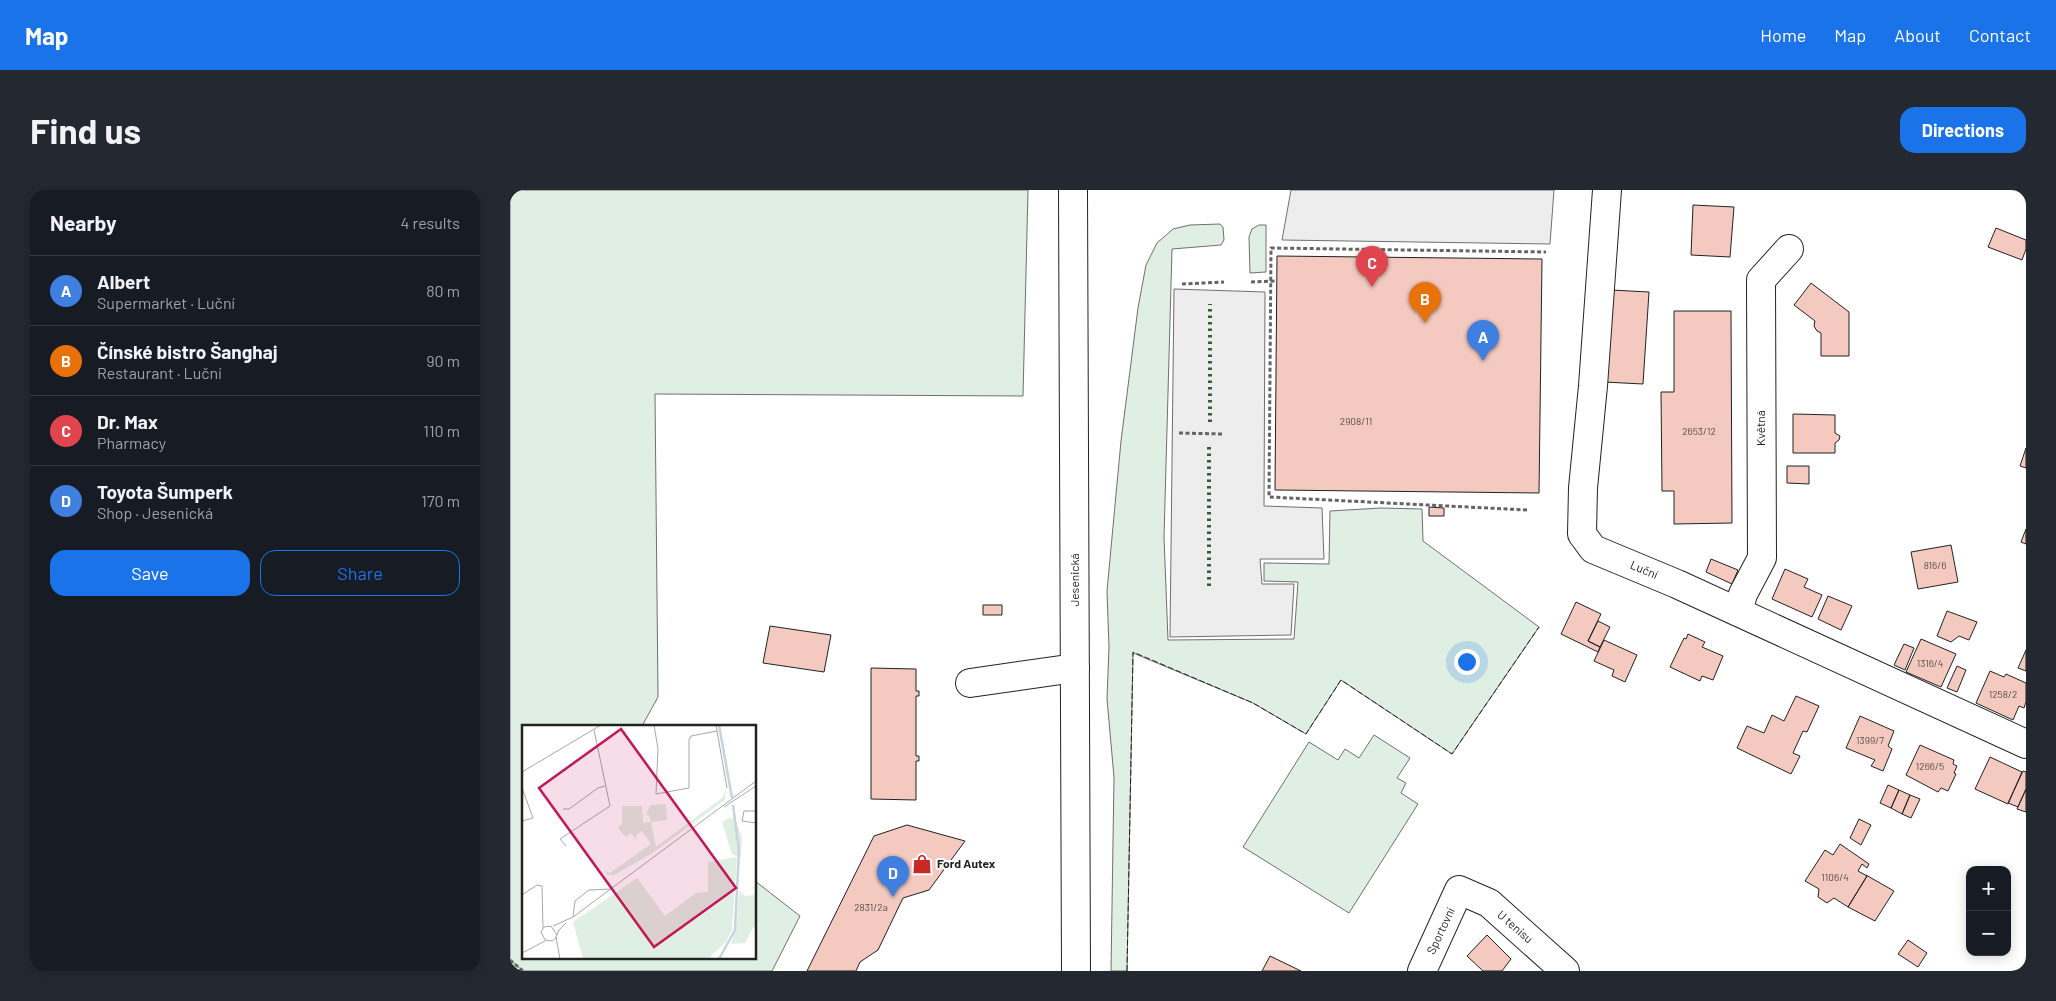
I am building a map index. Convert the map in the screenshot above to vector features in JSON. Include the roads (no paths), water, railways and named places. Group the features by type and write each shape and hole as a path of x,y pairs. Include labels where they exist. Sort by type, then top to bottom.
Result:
{"street":[{"name":"Jesenická","path":"1073,190 1076,971"},
{"name":"Luční","path":"1607,190 1593,386 1583,488 1582,534 1593,549 1738,612 2026,744"},
{"name":"Květná","path":"1738,612 1743,594 1762,558 1761,280 1789,250"},
{"path":"970,683 1075,668"},
{"name":"Sportovní","path":"1422,971 1459,890"},
{"name":"U tenisu","path":"1459,890 1489,904 1565,971"}],"place":[{"name":"Dr. Max","path":"1372,287"},
{"name":"Čínské bistro Šanghaj","path":"1425,323"},
{"name":"Albert","path":"1483,361"},
{"name":"Ford Autex","path":"922,864"},
{"name":"Toyota Šumperk","path":"893,897"}]}
